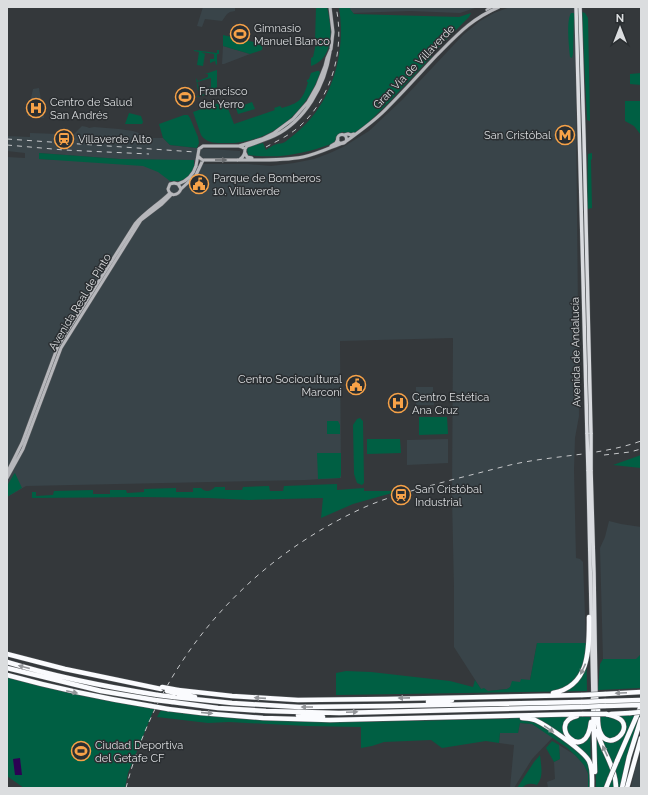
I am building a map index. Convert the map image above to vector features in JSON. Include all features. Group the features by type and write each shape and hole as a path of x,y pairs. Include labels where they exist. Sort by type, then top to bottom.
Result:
{"highway":[{"path":"388,706 485,696 562,691 579,677 587,658 589,645 589,617"},
{"path":"7,654 73,671 162,688 175,696 248,712 352,720"},
{"path":"7,662 62,677 156,697"},
{"path":"7,668 101,691 156,697 232,696 298,700 605,694 639,692"},
{"path":"7,675 100,698 168,709 263,718 352,720 641,712"},
{"path":"175,696 232,703 299,707 582,704 641,706 606,788"},
{"path":"595,697 598,726 602,736 608,739 617,739 623,733 624,724 617,717 606,714"},
{"path":"594,788 595,697"},
{"path":"595,697 597,732 614,772 616,788"},
{"path":"605,704 641,700"},
{"path":"229,708 339,713 582,704"},
{"path":"583,714 574,717 566,723 565,731 572,741 582,741 586,738 590,730 591,720"},
{"path":"401,718 519,718 534,720 550,729 585,755 592,770 594,788"},
{"path":"622,788 631,750 641,719"},
{"path":"627,788 641,738"},
{"path":"631,775 641,751"}],"main road":[{"path":"198,156 203,160 196,175 181,189 179,193 176,195 171,194 168,189 170,184 178,184 192,176 196,166 199,149 204,146 239,146 275,136 304,113 320,87 326,71 333,38 330,7"},
{"name":"Gran Vía de Villaverde","path":"344,135 352,135 376,117 462,28 476,16 494,7"},
{"name":"Gran Vía de Villaverde","path":"203,160 268,160 293,158 315,154 345,142 382,114 464,28 479,17 499,7"},
{"name":"Avenida de Andalucía","path":"576,7 584,138 589,470 594,573 595,697"},
{"name":"Avenida de Andalucía","path":"578,22 580,7"},
{"path":"239,146 245,151 247,157 251,158 293,157 327,148 336,143 339,136 340,135 344,135 347,138 345,142 341,143 338,139"},
{"path":"238,160 242,158 247,146 262,140"},
{"path":"178,184 181,189"},
{"name":"Avenida Real de Pinto","path":"7,473 22,443 58,346 138,220 171,194"},
{"name":"Avenida Real de Pinto","path":"7,478 25,443 61,348 141,220 162,204 171,194"}],"shaded area":[{"path":"203,7 235,7 235,11 227,14 222,21 205,19 202,27 197,26"},
{"path":"339,7 478,7 460,13 410,11 353,13 349,9"},
{"path":"510,7 575,7 579,416 575,438 574,470 576,558 583,562 586,643 537,643 530,680 520,682 507,689 488,691 481,689 454,647 452,498 453,338 340,341 341,478 26,486 7,497 7,157 25,158 25,153 7,151 7,136 30,137 30,133 59,134 69,136 74,134 82,126 89,128 94,127 133,131 153,138 163,138 170,145 240,151 240,162 120,159 39,153 39,159 163,164 248,164 271,166 314,159 343,147 369,131 402,100 463,35 480,21 494,13"},
{"path":"223,46 250,54 222,64"},
{"name":"Centro de Salud San Andrés","path":"39,88 44,118 27,116 33,89"},
{"path":"416,387 433,387 434,405 416,405"},
{"path":"448,439 448,463 407,465 407,440"},
{"path":"609,521 641,527 641,654 636,660 603,660 600,548 605,537"},
{"path":"520,723 532,724 553,737 532,759 514,788 510,788 514,745 499,743 500,733 518,733"},
{"path":"559,745 575,755 584,765 588,774 588,788 548,788 547,782 555,779 554,762 560,759"},
{"path":"641,756 641,788 631,788 635,769"},
{"path":"20,758 22,775 15,775 13,759"}],"green space":[{"path":"316,7 327,7 330,24 330,41 324,56 319,62 311,66 311,58 313,57 315,48"},
{"path":"339,7 351,7 350,9 354,14 459,17 471,13 469,17 431,55 432,56 388,103 367,124 354,133 350,134 342,132 334,143 302,153 282,156 248,155 247,149 250,145 263,143 266,150 274,145 285,142 306,124 321,105 333,79 340,50 341,21"},
{"path":"582,12 585,13 588,18 590,121 587,120"},
{"path":"571,13 574,13 572,58 570,57 568,34 569,17"},
{"path":"223,35 263,44 262,50 250,54 223,46"},
{"path":"194,50 217,53 217,50 219,50 219,54 217,54 217,64 216,65 215,61 210,63 210,59 214,59 214,54 201,52 205,54 203,66 197,65 199,52"},
{"path":"217,70 217,92 197,97 209,93 210,91 208,89 198,92 211,87 211,78 197,82 200,90 198,91 196,78 198,81 208,77 208,74 205,74"},
{"path":"317,71 320,73 315,86 300,109 280,127 268,134 255,139 232,143 212,142 206,140 201,135 193,112 225,101 234,124 275,110 274,108 280,106 282,108 293,104 300,100 311,73"},
{"path":"641,73 641,85 630,84 630,74"},
{"path":"625,101 641,101 641,135 634,126 625,121"},
{"path":"252,102 255,109 238,114 236,108"},
{"path":"129,113 141,116 143,122 142,124 125,124"},
{"path":"188,115 190,118 198,137 199,143 197,148 170,145 163,138 159,124"},
{"path":"39,153 120,159 194,160 194,167 187,178 180,181 170,181 158,172 143,166 39,159"},
{"path":"592,153 592,208 587,209 588,154"},
{"path":"419,417 447,417 448,434 419,435"},
{"path":"360,418 363,421 364,483 362,485 357,483 354,474 353,425 357,419"},
{"path":"327,421 338,421 340,425 340,434 327,434"},
{"path":"367,439 400,439 401,453 367,454"},
{"path":"317,453 341,453 340,478 318,479"},
{"path":"641,455 641,468 613,465"},
{"path":"15,473 22,488 7,497 7,486"},
{"path":"337,484 337,490 364,488 364,491 399,491 353,504 321,518 323,498 249,500 141,497 32,498 32,492 36,492 36,496 53,495 54,491 93,490 93,494 110,494 110,490 126,490 127,493 144,492 144,489 176,488 176,492 193,492 193,488 201,488 208,491 215,487 225,487 225,490 242,490 243,487 269,486 270,491 283,491 284,486"},
{"path":"537,643 586,643 587,691 336,695 336,673 346,671 371,672 450,681 473,687 475,680 481,689 484,688 488,691 507,689 510,687 512,681 520,682 521,679 530,680"},
{"path":"641,654 641,688 598,690 600,664 603,659 636,659"},
{"path":"7,677 61,690 154,709 128,773 125,788 24,788 7,776"},
{"path":"161,710 270,720 352,722 503,719 528,717 590,717 591,788 588,788 588,773 584,765 576,756 566,747 532,724 520,723 518,733 500,733 499,743 486,741 442,748 431,740 384,742 361,748 361,727 229,722 208,723 157,717"},
{"path":"641,715 620,788 596,788 595,717"},
{"path":"552,741 559,745 560,759 554,762 546,748"},
{"path":"540,755 541,778 537,785 529,784 522,788 517,788 534,762"}],"railway":[{"path":"266,147 288,135 300,126 311,114 328,87 337,55 339,39 336,7"},
{"path":"7,139 195,152"},
{"path":"7,145 64,150 149,154"},
{"path":"126,788 141,742 161,698 185,658 213,620 246,586 282,556 322,529 365,507 397,495 451,480 510,465 609,450 641,441"},
{"path":"604,455 630,452 641,449"}],"place":[{"name":"Gimnasio Manuel Blanco","path":"240,34"},
{"name":"Francisco del Yerro","path":"185,97"},
{"name":"Centro de Salud San Andrés","path":"36,108"},
{"name":"San Cristóbal","path":"565,135"},
{"name":"Villaverde Alto","path":"64,139"},
{"name":"Parque de Bomberos 10. Villaverde","path":"199,184"},
{"name":"Centro Sociocultural Marconi","path":"356,385"},
{"name":"Centro Estética Ana Cruz","path":"398,403"},
{"name":"San Cristóbal Industrial","path":"401,495"},
{"name":"Ciudad Deportiva del Getafe CF","path":"81,751"}]}
